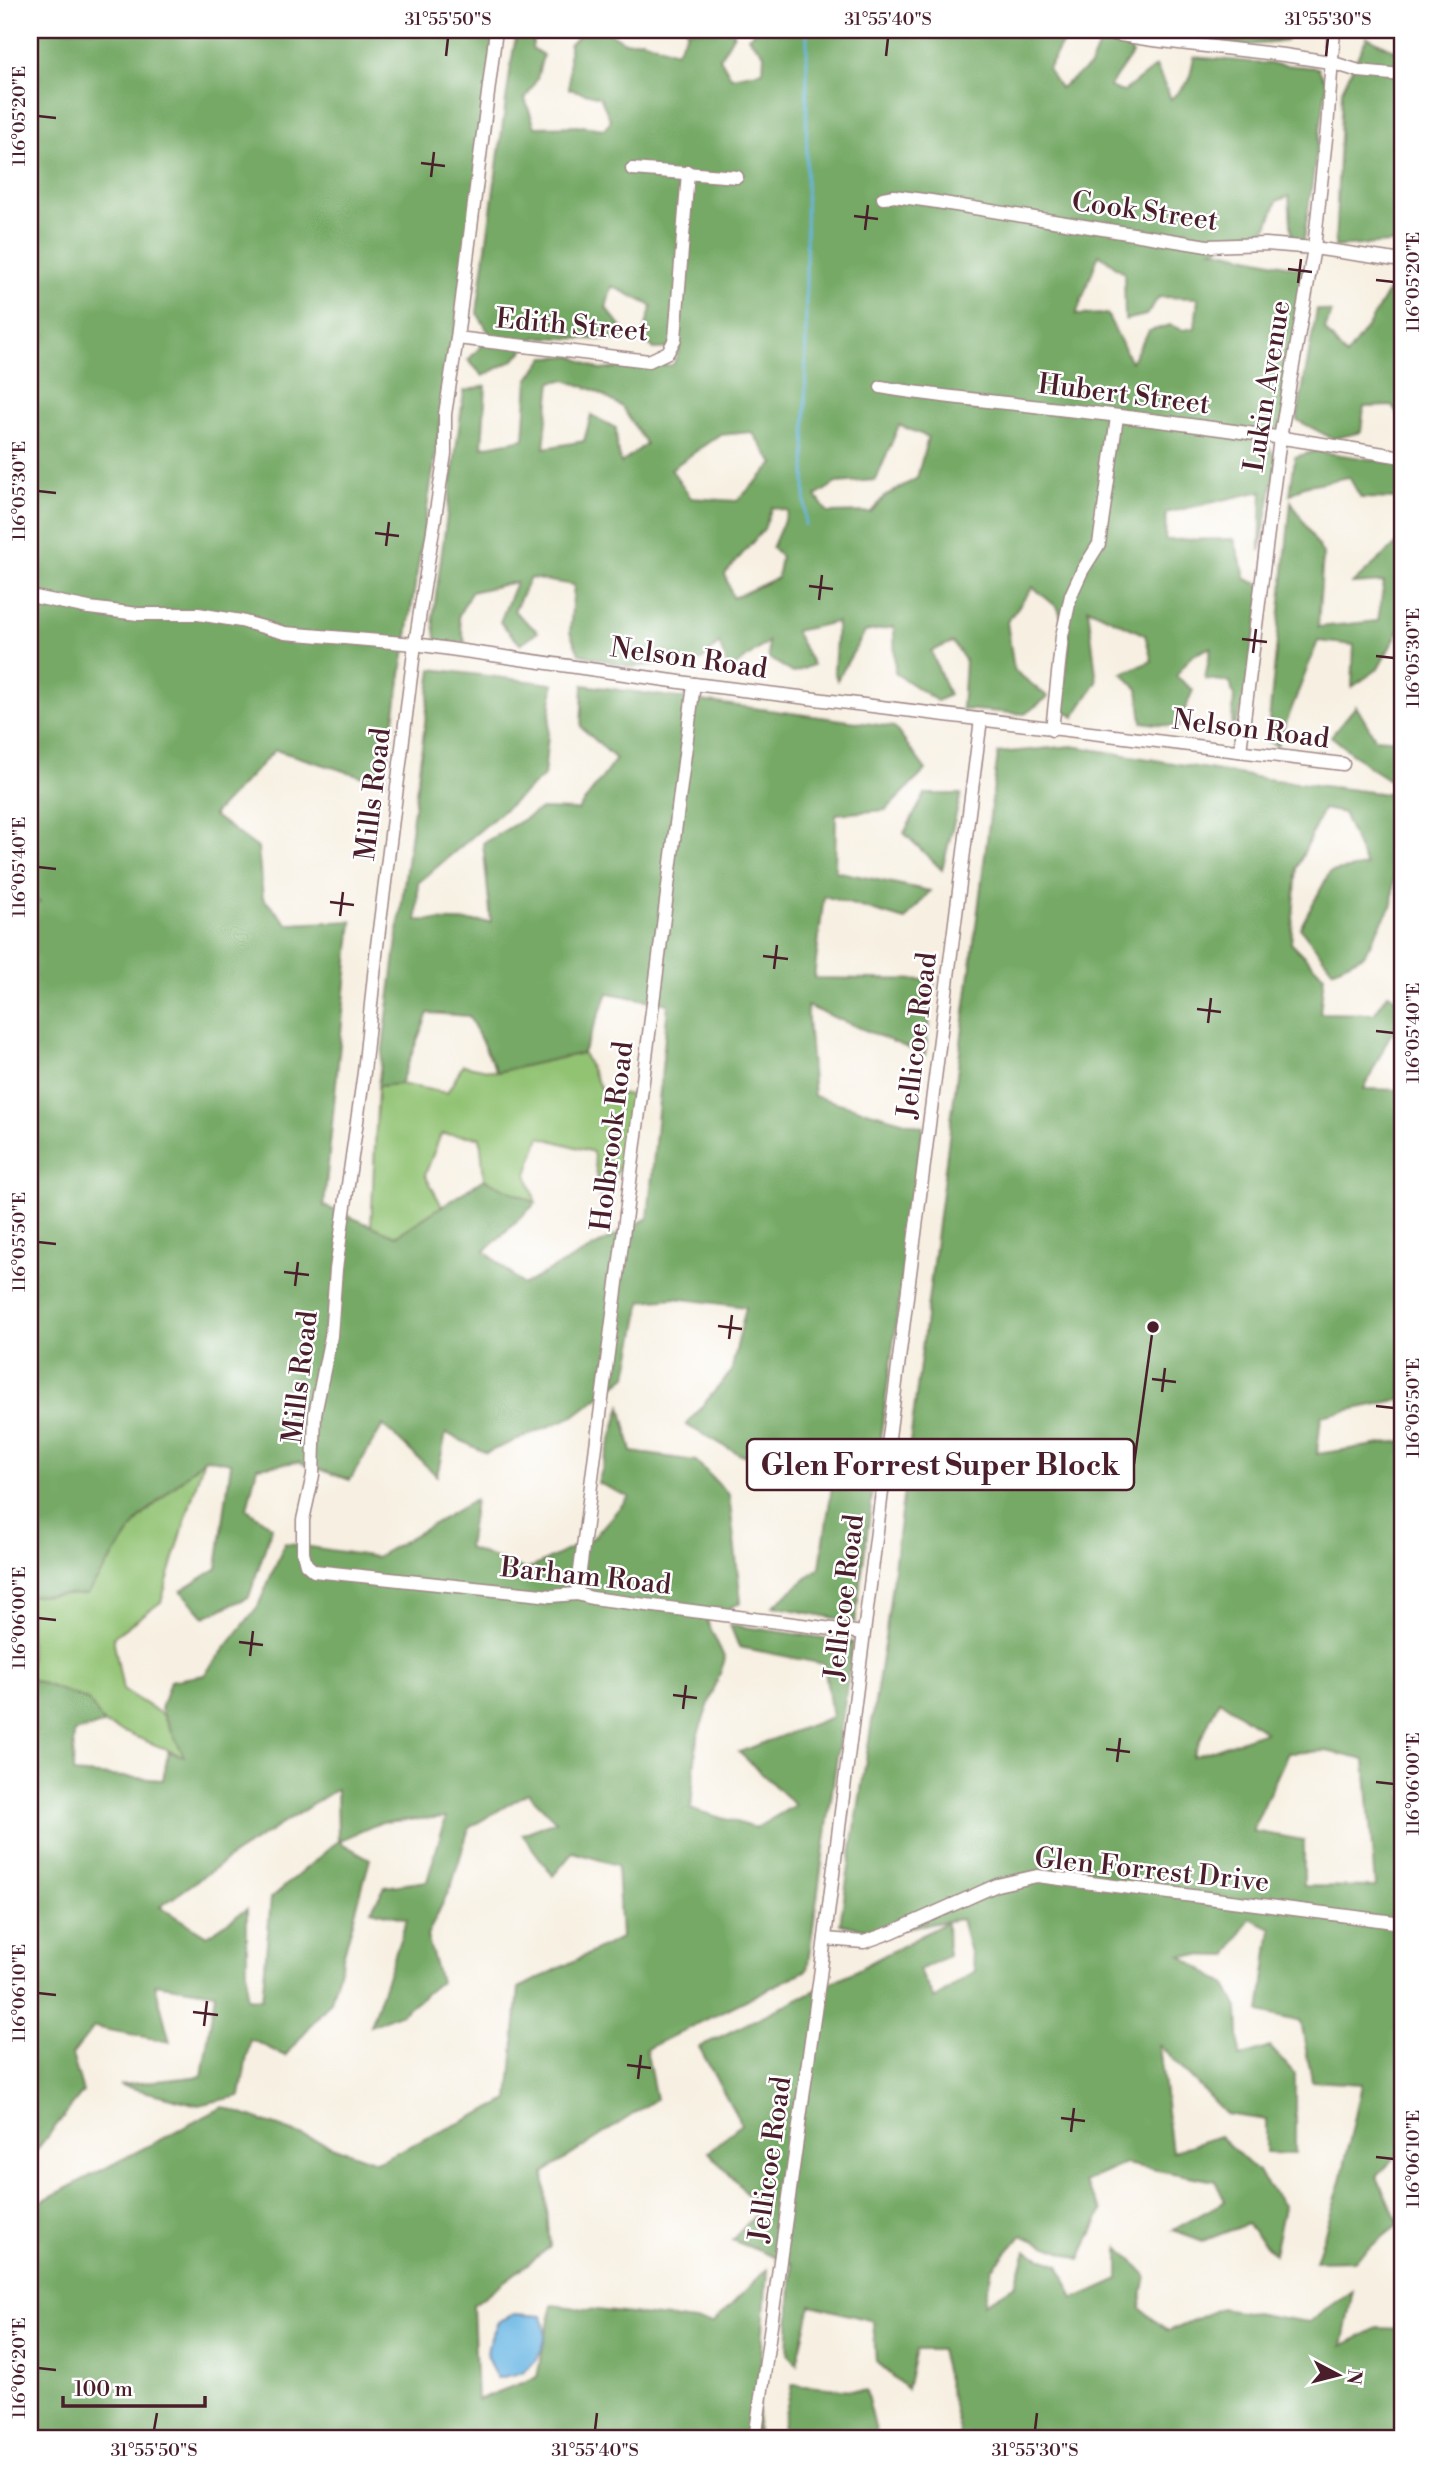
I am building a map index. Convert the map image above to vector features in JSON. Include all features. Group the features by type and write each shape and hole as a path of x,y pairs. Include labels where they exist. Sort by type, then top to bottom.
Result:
{"street":[{"name":"Mills Road","path":"306,1564 303,1552 303,1520 313,1475 315,1414 331,1336 336,1269 364,1072 415,644 445,454 445,414 496,30"},
{"path":"1087,30 1331,62 1359,71 1402,75"},
{"name":"Lukin Avenue","path":"1240,751 1280,438 1314,248 1334,30"},
{"path":"632,169 737,177"},
{"name":"Edith Street","path":"457,338 649,361 668,352 675,339 688,172"},
{"name":"Cook Street","path":"883,198 894,196 931,201 1207,246 1266,244 1402,261"},
{"name":"Hubert Street","path":"881,387 951,399 1263,434 1402,457"},
{"path":"1052,730 1062,636 1071,595 1098,544 1116,417"},
{"name":"Nelson Road","path":"30,596 89,608 138,614 198,614 241,621 285,633 415,644 694,684 1342,764"},
{"name":"Holbrook Road","path":"577,1594 694,684"},
{"name":"Jellicoe Road","path":"755,2439 825,1939 981,719"},
{"name":"Barham Road","path":"306,1564 314,1572 551,1596 577,1594 863,1633"},
{"name":"Glen Forrest Drive","path":"825,1939 864,1942 892,1933 997,1885 1037,1877 1402,1923"}],"green space":[{"path":"30,30 502,30 384,783 275,750 213,815 258,848 263,898 288,924 352,921 324,1206 396,1236 484,1179 536,1203 485,1251 523,1285 648,1218 668,1004 608,993 583,1053 497,1072 469,1016 428,1013 400,1084 378,1086 432,669 553,684 544,776 418,883 417,920 491,922 483,843 541,809 578,810 616,759 581,727 583,685 894,727 926,770 886,810 836,814 835,871 930,891 905,920 824,896 814,978 934,980 925,1055 807,1006 814,1096 923,1127 855,1622 773,1606 820,1567 835,1466 741,1455 686,1425 731,1372 746,1307 675,1298 642,1301 627,1376 574,1416 486,1453 446,1433 437,1476 383,1425 350,1480 298,1462 257,1467 247,1509 272,1527 249,1597 204,1617 181,1591 217,1568 231,1463 205,1458 139,1519 87,1594 30,1596 30,1275 33,1273 30,1265 30,907 40,902 30,897"},
{"path":"517,30 538,30 535,32 532,48 543,55 537,79 525,99 535,127 582,126 604,129 611,121 600,97 569,89 569,45 586,30 605,30 625,42 642,40 676,52 688,32 686,30 732,30 734,34 720,58 731,77 763,71 764,54 748,37 757,30 1026,30 1063,42 1048,69 1060,88 1090,66 1104,33 1126,30 1132,54 1109,87 1123,92 1156,66 1171,99 1189,81 1194,57 1318,68 1327,84 1302,250 1292,237 1289,196 1277,201 1265,232 1212,249 1308,270 1282,428 1260,432 1277,460 1260,551 1262,491 1166,513 1165,540 1234,539 1246,579 1263,586 1245,701 1231,733 1234,697 1230,682 1205,679 1211,647 1191,656 1176,676 1193,690 1178,727 1142,722 1138,689 1122,673 1152,661 1145,635 1088,608 1097,682 1074,717 1062,708 1069,640 1058,608 1033,587 1007,622 1014,670 1048,697 1025,714 962,709 965,660 953,642 931,651 949,695 937,701 895,673 894,627 865,632 837,680 834,671 837,622 795,631 813,665 793,673 769,658 768,642 729,671 719,643 702,660 631,667 579,654 570,632 574,585 530,578 514,611 538,632 520,644 500,622 516,582 471,592 458,617 465,642 437,644 433,617 464,391 486,386 482,447 524,439 528,380 545,357 572,356 600,370 673,365 680,348 654,349 642,337 652,306 612,286 606,308 628,335 615,340 536,337 514,360 483,376 468,360 491,336 477,313","holes":["1099,254 1124,273 1125,320 1146,315 1159,297 1198,298 1195,328 1183,330 1170,325 1149,331 1131,362 1107,314 1076,315","565,380 594,390 622,407 646,444 621,463 616,428 591,415 584,441 544,448 551,382","899,425 928,437 917,478 884,497 871,512 828,513 816,496 836,483 876,480","752,432 774,464 737,501 691,498 671,469 719,435","772,507 788,511 772,548 781,557 777,578 733,598 725,574 764,529"]},
{"path":"1153,30 1290,30 1286,41 1218,46 1186,42"},
{"path":"1367,37 1402,54 1402,242 1335,247 1342,90"},
{"path":"1398,274 1402,275 1402,421 1392,406 1364,407 1361,432 1333,439 1297,420 1317,309 1331,312 1325,330 1346,356 1368,326"},
{"path":"1315,451 1402,464 1402,499 1361,498 1349,477 1304,486 1290,495 1295,457"},
{"path":"1291,501 1323,554 1318,627 1378,621 1384,582 1352,584 1402,539 1402,625 1378,669 1352,687 1354,645 1318,641 1277,746 1267,741"},
{"path":"1356,706 1375,738 1402,740 1402,788 1369,767 1331,736"},
{"path":"1072,746 1267,779 1395,795 1397,831 1392,904 1364,955 1333,970 1300,928 1330,872 1366,866 1343,813 1323,809 1297,868 1291,943 1324,976 1320,1013 1374,1014 1388,994 1402,1001 1402,1017 1388,1039 1364,1089 1402,1090 1402,1399 1321,1416 1317,1454 1402,1441 1402,1915 1392,1915 1402,1931 1402,2149 1377,2177 1398,2222 1402,2210 1402,2226 1399,2224 1354,2260 1316,2261 1341,2181 1362,2084 1312,2081 1301,2022 1260,2012 1271,1928 1250,1918 1227,1956 1181,1955 1226,1985 1238,2008 1240,2057 1270,2047 1295,2074 1295,2154 1266,2153 1266,2120 1226,2114 1159,2045 1172,2152 1219,2136 1258,2172 1284,2207 1274,2254 1247,2224 1203,2241 1173,2230 1225,2201 1215,2181 1125,2164 1084,2182 1102,2211 1080,2259 1021,2235 992,2269 984,2304 1015,2285 1026,2251 1059,2265 1074,2299 1119,2279 1119,2247 1146,2275 1140,2308 1168,2331 1221,2308 1309,2322 1353,2290 1342,2346 1377,2328 1402,2329 1402,2439 1031,2439 1024,2433 1013,2439 961,2439 940,2350 916,2350 907,2389 876,2361 873,2321 811,2305 797,2364 788,2354 792,2264 732,2240 761,2209 709,2152 741,2124 699,2047 853,1972 947,1922 948,1956 919,1970 934,1999 975,1971 961,1919 878,1932 840,1924 885,1638 998,753","holes":["1219,1700 1265,1732 1193,1757 1193,1756","1326,1751 1365,1760 1375,1887 1304,1886 1304,1840 1252,1831 1288,1753"]},
{"path":"925,794 961,794 942,870 904,833"},
{"path":"583,1053 602,1091 632,1095 623,1161 601,1201 593,1152 540,1137 527,1174 536,1203 484,1179 480,1137 441,1134 425,1175 442,1206 396,1236 371,1226 378,1086 400,1084 447,1093 463,1065 497,1072"},
{"path":"621,1406 632,1452 696,1461 729,1495 741,1602 707,1621 725,1659 697,1737 691,1809 756,1828 795,1805 739,1752 832,1717 824,1664 739,1647 730,1625 853,1642 807,1970 646,2049 656,2099 544,2173 550,2247 473,2305 477,2400 537,2377 552,2305 713,2323 767,2269 756,2439 30,2439 30,2207 223,2107 376,2162 509,2100 519,1988 621,1938 617,1865 573,1852 553,1876 522,1834 556,1821 528,1793 469,1828 452,1884 427,1936 440,1982 402,2013 370,2026 407,1919 371,1910 385,1887 427,1881 446,1817 382,1822 338,1841 370,1859 331,2001 285,2056 250,2039 240,2096 198,2105 120,2085 202,2076 215,1993 155,1984 170,2042 94,2027 72,2055 83,2092 30,2158 30,1679 88,1700 104,1724 74,1732 73,1773 163,1780 168,1752 184,1756 161,1709 170,1681 204,1675 258,1606 285,1543 376,1557 475,1500 468,1548 527,1570 594,1537 629,1497 598,1483","holes":["337,1789 338,1841 271,1898 262,1999 247,1998 247,1909 207,1936 160,1907 235,1854"]},
{"path":"204,1458 161,1602 113,1637 123,1690 163,1715 185,1757 104,1724 88,1700 30,1679 30,1596 87,1594 139,1519"},
{"path":"792,2385 866,2391 878,2439 779,2439"}],"water":[{"path":"514,2314 542,2316 545,2331 543,2346 536,2359 524,2371 497,2378 489,2362 488,2345 498,2322"}],"waterway":[{"path":"805,525 807,30"}],"place":[{"name":"Glen Forrest Super Block","path":"1153,1327"}]}
